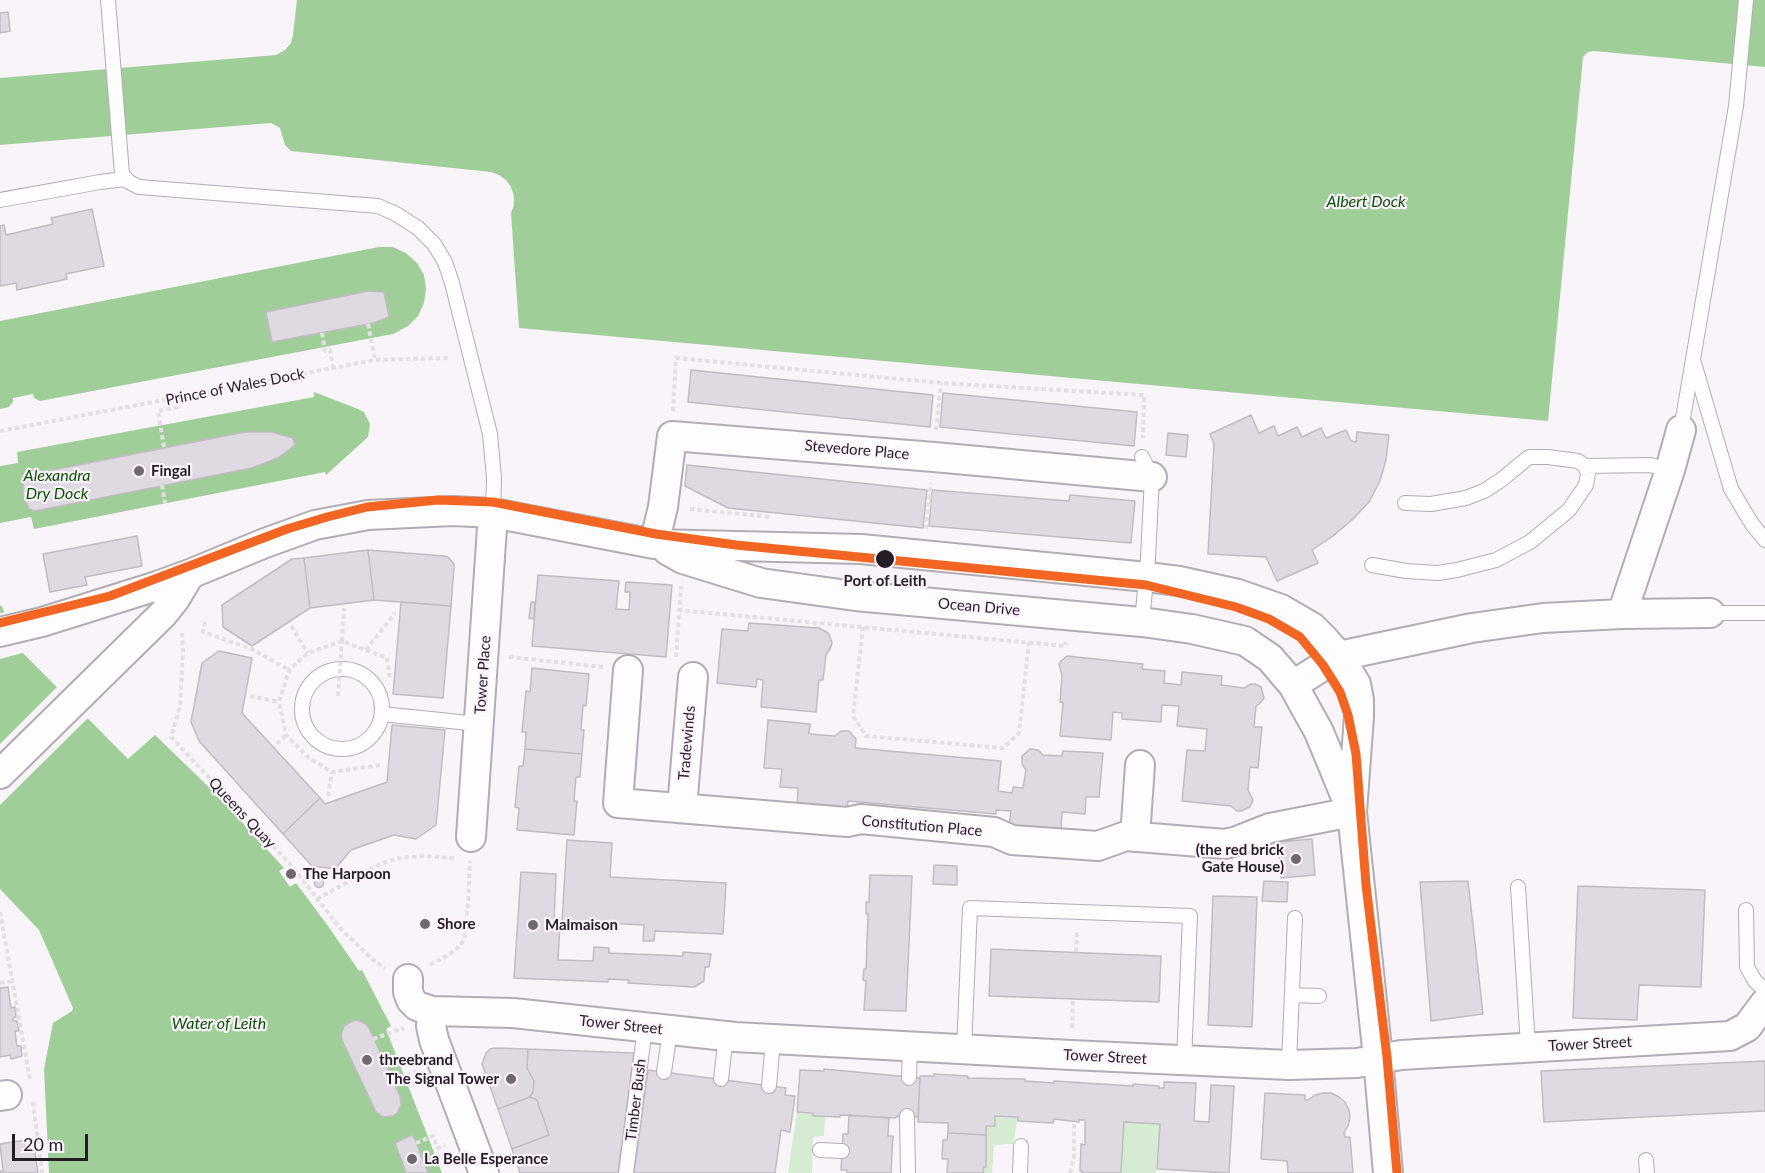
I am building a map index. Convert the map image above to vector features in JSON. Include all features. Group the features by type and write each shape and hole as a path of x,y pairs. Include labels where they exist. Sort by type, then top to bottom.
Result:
{"street":[{"path":"1622,614 1681,430"},
{"path":"654,544 663,507 672,436"},
{"name":"Stevedore Place","path":"672,436 934,457 1147,467"},
{"name":"Ocean Drive","path":"0,632 99,605 190,574 315,525 368,515 411,512 493,513 654,544 861,549 1179,581 1238,594 1281,609 1312,627 1339,656 1356,684 1359,716 1352,812"},
{"name":"Tower Place","path":"471,837 493,513"},
{"name":"Ocean Drive","path":"654,544 683,559 761,583 855,596 1143,622 1192,629 1245,641 1270,658 1293,685 1319,732 1352,812"},
{"path":"0,774 155,622 176,599 190,574"},
{"path":"1293,685 1339,656 1472,628 1542,618 1710,612"},
{"name":"Constitution Place","path":"628,670 618,803 847,822 861,819 994,832 1012,840 1098,846 1126,836 1225,844 1270,828 1352,812"},
{"name":"Tradewinds","path":"682,808 693,677"},
{"path":"1135,837 1140,765"},
{"path":"1352,812 1388,1173"},
{"path":"408,979 408,992 411,1000 417,1006 432,1011 431,1026 434,1040 484,1173"},
{"name":"Tower Street","path":"432,1011 513,1013 774,1040 1289,1065 1357,1063 1401,1054 1730,1036 1747,1027 1765,1003"}],"lane":[{"path":"108,0 120,156 122,174 125,179 139,187 378,206 418,228 434,244 445,262 490,434 494,478 493,513"},
{"path":"1681,430 1736,106 1746,0"},
{"path":"0,200 125,179"},
{"path":"1693,358 1731,489 1752,524 1765,540"},
{"path":"1372,565 1406,572 1438,573 1496,560 1530,543 1569,510 1586,485 1588,473 1585,466 1578,461 1529,457 1501,480 1467,498 1431,504 1405,503"},
{"path":"1585,466 1650,465 1670,470"},
{"path":"1143,622 1147,577 1147,467"},
{"path":"1710,612 1765,613"},
{"path":"342,669 355,671 367,678 376,688 381,701 382,714 378,727 360,745 348,749 335,749 323,745 309,732 302,714 302,702 307,689 316,678 342,669"},
{"path":"382,714 479,724"},
{"path":"1518,887 1528,1047"},
{"path":"964,1050 970,908 1190,916 1184,1061"},
{"path":"1746,909 1747,967 1755,981 1765,990"},
{"path":"1289,1065 1295,918"},
{"path":"1292,995 1319,996"},
{"path":"657,1029 664,1072"},
{"name":"Timber Bush","path":"626,1173 657,1029"},
{"path":"721,1079 726,1036"},
{"path":"769,1086 774,1040"},
{"path":"909,1077 910,1047"},
{"path":"907,1116 908,1173"},
{"path":"1020,1173 1021,1146"},
{"path":"820,1150 842,1151"},
{"path":"892,1154 908,1155"}],"path":[{"path":"368,324 375,360"},
{"path":"321,333 325,351 330,350 333,368"},
{"name":"Prince of Wales Dock","path":"0,431 375,360 471,358"},
{"path":"672,436 676,358 941,383 1144,395 1147,467"},
{"path":"164,447 158,411 178,407 177,398"},
{"path":"162,485 165,503"},
{"path":"683,559 675,675 693,677"},
{"path":"338,696 344,608"},
{"path":"366,650 395,613"},
{"name":"Queens Quay","path":"155,622 182,630 180,707 171,737 291,866 340,928 372,959 408,979"},
{"path":"205,622 203,632 252,650 290,670"},
{"path":"291,626 308,653"},
{"path":"863,627 853,716 866,736 1003,748 1019,733 1029,642"},
{"path":"380,765 332,772 309,758 286,735 279,702 290,670 308,653 342,641 387,658 390,679"},
{"path":"484,655 628,670"},
{"path":"250,696 279,702"},
{"path":"277,744 286,735"},
{"path":"328,796 332,772"},
{"path":"317,899 380,864 399,858 423,856 470,858 464,940 455,951 408,979"},
{"path":"0,912 13,981 17,1093 42,1173"},
{"path":"0,983 13,981"},
{"path":"1070,1173 1074,1158 1074,1121"}],"shaded area":[{"path":"797,1112 825,1116 824,1136 813,1137 812,1173 788,1173"},
{"path":"995,1116 1018,1117 1013,1144 994,1145 992,1173 983,1173 986,1166 986,1126 995,1126"},
{"path":"1124,1122 1160,1124 1156,1173 1121,1173"}],"water":[{"name":"Albert Dock","path":"297,0 1765,0 1765,67 1594,51 1588,52 1583,57 1548,421 519,328 511,213 514,196 506,180 491,172 291,151 285,145 280,128 271,123 0,145 0,78 276,55 291,43"},
{"path":"379,247 393,247 406,253 417,263 424,275 426,289 424,303 418,316 408,326 393,334 40,401 34,398 33,394 13,398 9,407 0,409 0,321"},
{"name":"Alexandra Dry Dock","path":"314,392 364,412 370,424 368,437 326,475 325,472 34,529 31,517 0,523 0,466 18,463 17,452 314,397"},
{"name":"Water of Leith","path":"0,605 23,653 128,759 155,735 217,795 284,868 279,871 290,887 296,883 359,971 362,970 391,1026 386,1029 442,1173 49,1173 44,1069 53,1023 73,1008 39,930 0,889"}],"pier":[{"path":"8,612 26,652 0,659 0,613"},
{"path":"59,685 90,716 0,805 0,744"}],"building":[{"path":"8,12 10,31 0,33 0,13"},
{"path":"92,209 104,266 66,274 67,279 17,290 16,283 0,286 0,226 4,225 6,235 53,224 51,218"},
{"path":"368,291 384,292 389,317 374,323 272,342 266,312"},
{"path":"691,370 933,395 930,427 688,402"},
{"path":"943,393 1137,412 1134,446 940,427"},
{"path":"1251,415 1259,433 1274,426 1278,436 1297,427 1302,437 1321,428 1326,438 1346,430 1351,441 1356,442 1357,432 1389,435 1386,460 1380,481 1369,502 1333,536 1312,550 1318,563 1277,581 1266,557 1208,554 1214,444 1210,434"},
{"name":"Fingal","path":"245,432 272,432 293,438 295,445 278,458 252,468 35,511 29,509 23,495 23,478 28,475"},
{"path":"1168,433 1188,435 1186,457 1166,455"},
{"path":"687,465 927,490 923,528 728,508 685,486"},
{"path":"932,490 1069,501 1070,495 1135,501 1131,543 929,526"},
{"path":"137,536 142,566 85,577 87,585 50,592 43,554"},
{"path":"368,550 448,557 454,564 451,606 374,600"},
{"path":"368,550 374,600 310,608 304,558"},
{"path":"304,558 310,608 252,646 223,627 222,605 292,559"},
{"path":"538,575 619,581 616,609 629,610 630,592 625,592 626,582 672,585 666,657 532,646"},
{"path":"401,602 451,606 443,698 393,694"},
{"path":"531,602 535,602 534,619 529,618"},
{"path":"749,623 819,628 828,633 832,642 826,655 823,680 819,680 816,712 761,707 763,680 757,679 756,687 717,683 722,629 748,631"},
{"path":"219,651 252,658 242,713 320,798 283,834 199,741 191,722 202,663"},
{"path":"1067,656 1143,664 1142,669 1165,671 1164,683 1181,685 1182,672 1222,676 1221,685 1244,688 1255,684 1261,687 1264,698 1256,706 1254,727 1262,727 1258,768 1250,767 1248,790 1253,800 1250,807 1237,811 1231,806 1182,801 1187,750 1205,751 1207,729 1177,726 1179,706 1162,705 1161,722 1122,719 1122,713 1113,712 1111,740 1060,736 1063,703 1060,702 1062,675 1059,664"},
{"path":"532,668 589,674 586,706 583,705 582,754 525,749 526,732 522,732 526,691 530,692"},
{"path":"768,720 810,724 809,734 835,736 841,731 849,731 856,739 855,748 1001,761 998,791 1012,793 1013,787 1023,788 1026,770 1022,764 1022,756 1030,749 1038,750 1043,755 1062,756 1063,751 1103,753 1099,797 1086,797 1085,814 1062,812 1061,831 1009,826 1011,811 996,810 996,814 848,801 847,811 797,807 798,788 780,787 782,769 764,768"},
{"path":"392,725 445,730 436,825 416,839 394,835 351,850 335,869 312,866 283,834 320,798 325,804 387,782"},
{"path":"525,749 582,754 580,777 576,777 574,801 577,801 574,835 517,830 519,808 515,807 519,766 523,766"},
{"name":"(the red brick Gate House)","path":"1312,839 1315,875 1281,878 1278,842"},
{"path":"567,840 612,843 610,877 726,883 723,934 655,931 654,941 643,941 644,925 562,921"},
{"path":"934,865 957,866 957,885 933,884"},
{"path":"521,872 556,874 554,922 560,923 558,960 593,961 594,947 609,948 609,953 683,956 683,952 711,954 709,967 705,967 704,981 694,987 628,983 629,980 608,979 608,982 514,978"},
{"path":"870,875 912,876 906,1011 864,1010 866,981 863,980 864,969 866,969 868,914 866,914 866,902 869,902"},
{"path":"319,878 324,883 319,888 314,883"},
{"path":"1264,881 1288,882 1287,902 1262,901"},
{"path":"1468,881 1483,1014 1431,1021 1420,882"},
{"path":"1578,886 1705,890 1701,987 1639,985 1637,1020 1573,1018"},
{"path":"1213,896 1257,897 1252,1027 1208,1025"},
{"path":"991,949 1161,956 1159,1002 989,996"},
{"path":"8,987 11,1008 15,1007 16,1017 13,1021 17,1021 19,1031 15,1031 17,1046 21,1046 22,1056 11,1059 10,1055 0,1057 0,988"},
{"name":"threebrand","path":"357,1020 369,1028 400,1096 401,1105 393,1116 383,1117 376,1112 342,1040 344,1026"},
{"name":"The Signal Tower","path":"495,1048 528,1049 527,1068 534,1081 530,1097 498,1109 482,1064 486,1053"},
{"path":"528,1049 634,1053 618,1173 520,1173 512,1149 549,1135 537,1100 530,1097 534,1081 527,1068"},
{"path":"1765,1061 1765,1111 1544,1122 1541,1071"},
{"path":"824,1069 920,1078 918,1117 813,1116 813,1113 797,1112 800,1070 824,1071"},
{"path":"648,1070 786,1088 785,1095 795,1096 790,1132 781,1130 775,1173 634,1173"},
{"path":"934,1074 968,1076 968,1078 1025,1079 1025,1081 1054,1083 1054,1081 1133,1086 1133,1084 1159,1086 1159,1088 1164,1088 1164,1082 1196,1083 1194,1121 1209,1122 1211,1085 1234,1086 1229,1173 1157,1169 1160,1124 1124,1122 1121,1173 1082,1173 1080,1171 1081,1144 1085,1145 1085,1120 1079,1120 1079,1122 1054,1119 1053,1123 1018,1121 1018,1117 995,1116 995,1126 986,1126 986,1135 948,1133 948,1123 918,1122 920,1076 934,1076"},
{"path":"1265,1093 1305,1095 1305,1100 1308,1100 1315,1095 1331,1093 1345,1102 1350,1118 1344,1133 1345,1137 1350,1137 1353,1173 1288,1173 1287,1161 1261,1159"},
{"path":"530,1097 537,1100 549,1135 512,1149 498,1109"},
{"path":"849,1115 889,1118 888,1136 893,1136 891,1173 847,1173 847,1170 841,1170 843,1134 848,1134"},
{"path":"948,1133 986,1135 986,1167 983,1173 947,1173 948,1159 942,1159 943,1140 947,1140"},
{"name":"La Belle Esperance","path":"412,1135 428,1173 406,1173 395,1143"},
{"path":"33,1139 38,1173 0,1173 3,1171 0,1144"}],"transit line":[{"path":"0,623 110,596 287,529 327,517 367,507 438,500 493,502 656,534 736,545 1146,585 1236,607 1269,619 1300,637 1323,665 1340,692 1348,715 1356,754 1366,885 1387,1057 1397,1173"}],"place":[{"name":"Fingal","path":"139,471"},
{"name":"Port of Leith","path":"885,559"},
{"name":"(the red brick Gate House)","path":"1296,859"},
{"name":"The Harpoon","path":"291,874"},
{"name":"Shore","path":"425,924"},
{"name":"Malmaison","path":"533,925"},
{"name":"threebrand","path":"367,1060"},
{"name":"The Signal Tower","path":"511,1079"},
{"name":"La Belle Esperance","path":"412,1159"}]}
